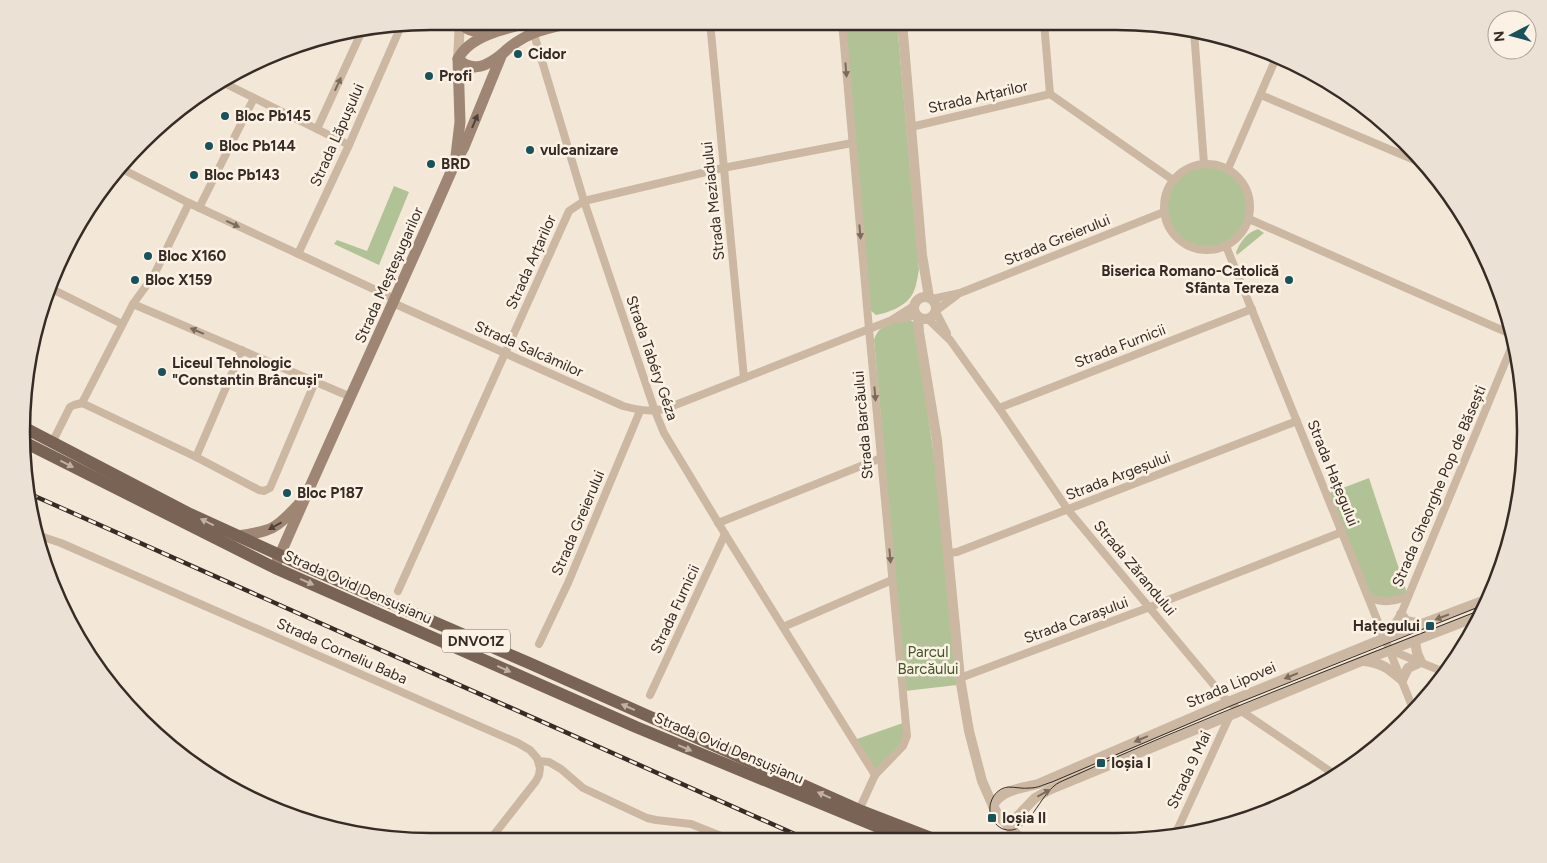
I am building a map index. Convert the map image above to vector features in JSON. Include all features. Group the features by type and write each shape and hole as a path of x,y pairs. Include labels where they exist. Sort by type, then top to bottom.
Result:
{"main road":[{"name":"Strada Meșteșugarilor","path":"469,30 473,32 500,30"},
{"name":"Strada Meșteșugarilor","path":"275,568 304,499 464,146 502,54 529,30"},
{"name":"Strada Meșteșugarilor","path":"454,165 460,122 458,59 467,47 493,31"},
{"path":"458,59 464,64 480,67 490,63 502,54"},
{"name":"Strada Ovid Densușianu","path":"30,431 280,556 538,667 860,810 919,833"},
{"name":"Strada Ovid Densușianu","path":"31,445 275,568 636,727 892,833"},
{"path":"237,536 263,532 273,528 282,523 304,499"}],"street":[{"path":"458,59 460,30"},
{"name":"Strada Tabéry Géza","path":"535,30 584,201 664,433 875,775"},
{"name":"Strada Meziadului","path":"711,30 744,378"},
{"name":"Strada Barcăului","path":"843,30 907,736 903,746 875,775 860,810"},
{"path":"903,30 922,255 920,313 923,355 937,440 960,678 969,731 982,781 998,815 1016,833"},
{"path":"1045,30 1050,94 1173,180"},
{"name":"Strada Lăpușului","path":"298,254 350,145 399,31"},
{"path":"317,129 359,37"},
{"path":"1195,38 1204,164"},
{"path":"1228,169 1274,63"},
{"path":"229,85 350,145"},
{"name":"Strada Arțarilor","path":"911,127 1050,94"},
{"path":"1261,95 1408,157"},
{"path":"199,208 254,98"},
{"name":"Strada Arțarilor","path":"398,591 569,211 584,201 723,168 852,143"},
{"path":"1204,164 1216,164 1228,169 1244,185 1249,196 1249,219 1245,228 1237,239 1226,246 1213,250 1198,250 1185,244 1174,235 1167,224 1164,212 1167,191 1173,180 1180,173 1191,167 1204,164"},
{"name":"Strada Salcâmilor","path":"126,171 199,208 505,353 623,406 640,411 655,411"},
{"path":"82,403 133,304 154,275 189,203"},
{"name":"Strada Greierului","path":"931,298 960,293 1164,212"},
{"path":"1249,219 1504,332"},
{"name":"Strada Hațegului","path":"1226,246 1411,703"},
{"path":"655,411 665,409 892,320 920,313 933,317 936,311 935,302 931,298 922,255"},
{"path":"56,291 122,324"},
{"name":"Strada Greierului","path":"936,311 960,293"},
{"path":"920,313 923,297 931,298"},
{"path":"133,304 351,397"},
{"name":"Strada Furnicii","path":"999,408 1252,309"},
{"name":"Strada Zărandului","path":"936,311 950,340 1068,510 1228,702 1328,771"},
{"name":"Strada Zărandului","path":"920,313 950,340"},
{"path":"196,457 242,350"},
{"name":"Strada Gheorghe Pop de Băsești","path":"1385,638 1401,614 1509,353"},
{"path":"52,443 70,407 82,403 196,457 259,490 267,490 274,479 315,382"},
{"name":"Strada Greierului","path":"539,644 568,584 640,411"},
{"name":"Strada Argeșului","path":"948,553 958,552 1298,421"},
{"path":"718,523 881,458"},
{"name":"Strada Carașului","path":"960,678 1150,607 1342,532"},
{"name":"Strada Furnicii","path":"650,695 725,534"},
{"name":"Strada Corneliu Baba","path":"45,538 61,543 518,743 530,750 539,761"},
{"path":"783,627 892,580"},
{"path":"1369,598 1384,602 1394,602 1408,596"},
{"name":"Strada Lipovei","path":"993,806 1000,796 1008,792 1038,784 1228,702 1385,638 1479,603"},
{"path":"1401,614 1406,621 1423,624"},
{"name":"Strada Lipovei","path":"1008,826 1038,795 1230,715 1470,619"},
{"path":"1415,641 1421,662"},
{"path":"1390,650 1439,670"},
{"path":"1363,661 1375,662 1386,666 1402,680 1408,668 1421,662"},
{"name":"Strada 9 Mai","path":"1178,828 1230,715"},
{"path":"495,833 536,781 540,768 539,761 549,762 561,769 583,788 647,818 691,824 714,833"}],"green space":[{"path":"846,30 898,30 919,270 915,288 907,302 886,313 876,315 870,310"},
{"path":"1207,164 1223,167 1231,171 1243,183 1247,191 1250,207 1247,223 1243,231 1231,243 1223,247 1207,250 1191,247 1183,243 1171,231 1167,223 1164,207 1167,191 1171,183 1183,171 1191,167"},
{"path":"394,186 409,192 379,265 334,244 337,240 367,251"},
{"path":"1258,229 1264,233 1237,255 1236,252 1244,238"},
{"name":"Parcul Barcăului","path":"909,319 915,323 936,470 957,685 905,691 874,340 876,334 883,327"},
{"path":"1369,478 1408,596 1394,602 1369,598 1327,494"},
{"path":"906,722 907,736 875,775 854,740"}],"tram line":[{"path":"1474,613 1218,714 1060,782 1053,787 1027,821 1020,827 1012,830 1003,829 992,818 990,811 991,802 995,794 1003,788 1039,787 1233,705 1477,608"}],"railway":[{"path":"35,496 792,833"}],"place":[{"name":"Cidor","path":"518,54"},
{"name":"Profi","path":"429,76"},
{"name":"Bloc Pb145","path":"225,116"},
{"name":"Bloc Pb144","path":"209,146"},
{"name":"vulcanizare","path":"530,150"},
{"name":"BRD","path":"431,164"},
{"name":"Bloc Pb143","path":"194,175"},
{"name":"Bloc X160","path":"148,256"},
{"name":"Bloc X159","path":"135,280"},
{"name":"Biserica Romano-Catolică Sfânta Tereza","path":"1289,280"},
{"name":"Liceul Tehnologic \"Constantin Brâncuși\"","path":"162,372"},
{"name":"Bloc P187","path":"287,493"},
{"name":"Hațegului","path":"1430,626"},
{"name":"Ioșia I","path":"1101,763"},
{"name":"Ioșia II","path":"992,818"}]}
